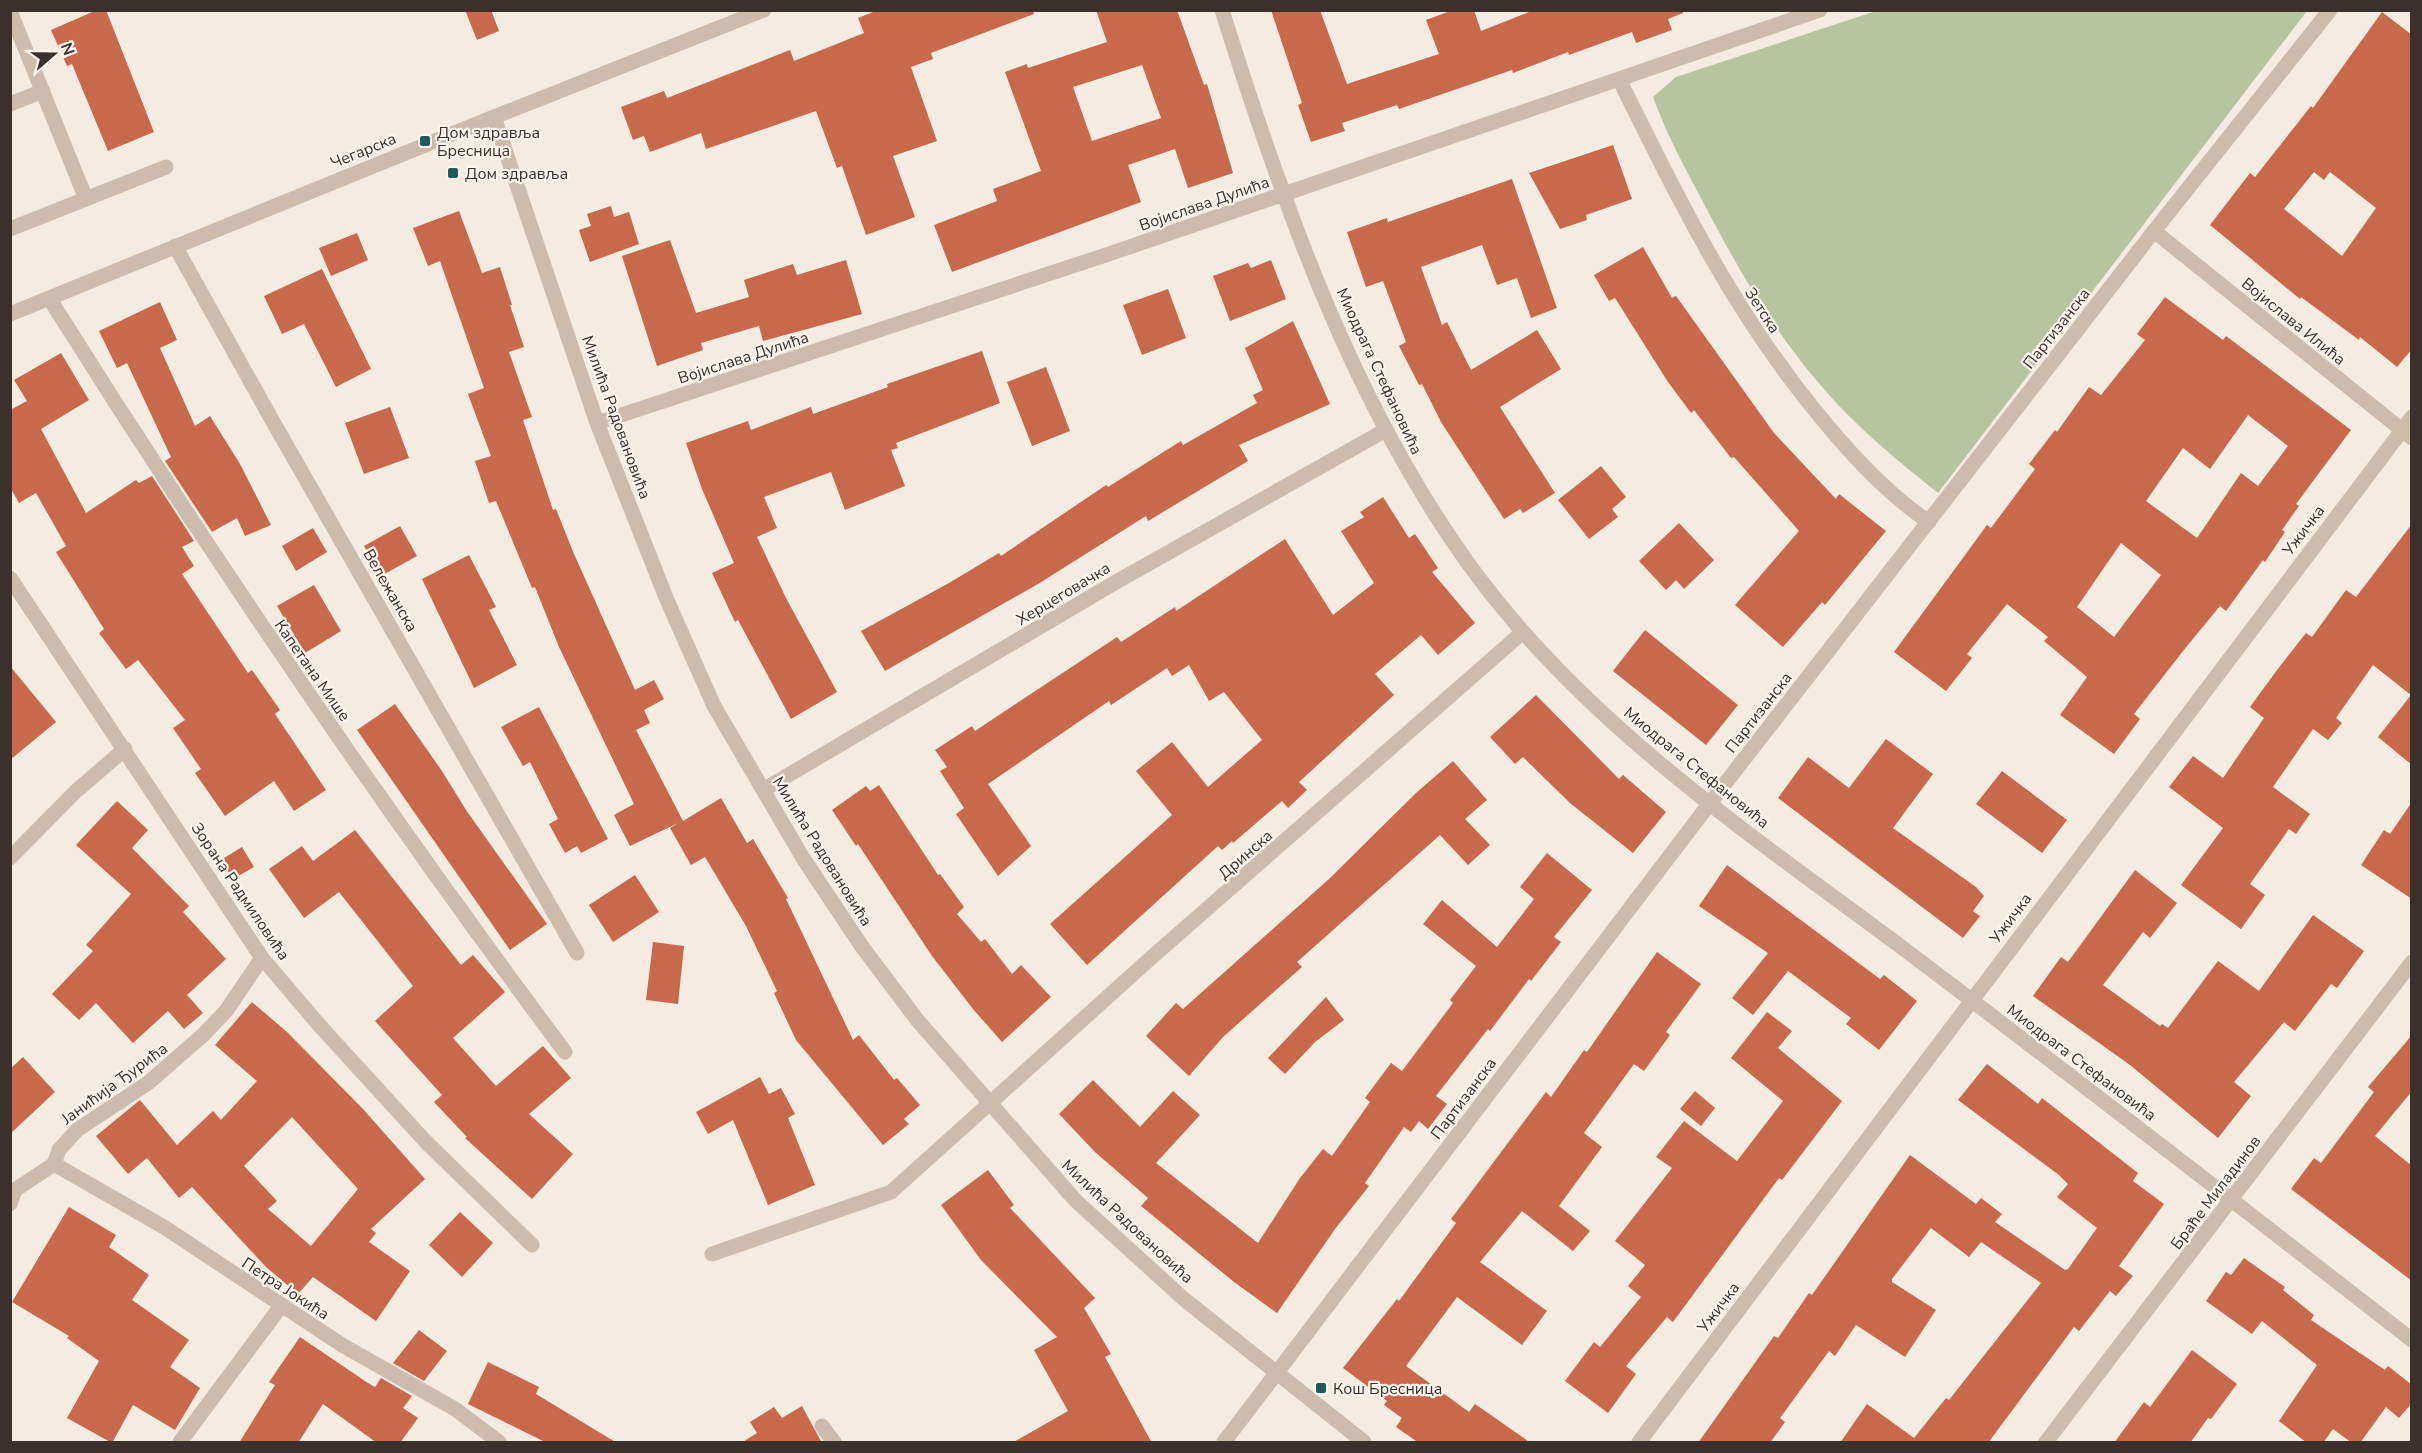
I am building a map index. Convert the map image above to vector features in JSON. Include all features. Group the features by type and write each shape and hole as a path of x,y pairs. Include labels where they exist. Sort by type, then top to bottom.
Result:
{"street":[{"name":"Чегарска","path":"10,314 494,117 765,10"},
{"name":"Миодрага Стефановића","path":"1222,10 1285,195 1315,275 1384,431 1416,486 1454,543 1523,632 1601,713 1710,803 1971,1000 2412,1340"},
{"name":"Војислава Дулића","path":"597,423 1285,195 1820,10"},
{"name":"Партизанска","path":"1224,1443 1710,803 2154,231 2330,10"},
{"path":"10,11 86,199"},
{"name":"Зетска","path":"1619,79 1705,251 1770,353 1841,442 1908,509 1929,522"},
{"path":"10,104 43,91"},
{"name":"Милића Радовановића","path":"494,117 597,423 667,600 714,706 803,858 862,948 918,1021 1045,1168 1107,1232 1185,1300 1364,1443"},
{"path":"10,229 166,167"},
{"name":"Војислава Илића","path":"2154,231 2406,434"},
{"name":"Вележанска","path":"175,246 272,420 578,952"},
{"name":"Капетана Мише","path":"49,298 151,460 274,646 565,1052"},
{"name":"Ужичка","path":"1639,1443 1971,1000 2406,434 2412,417"},
{"name":"Херцеговачка","path":"763,790 1116,582 1384,431"},
{"name":"Зорана Радмиловића","path":"10,578 262,958 320,1026 426,1142 532,1245"},
{"name":"Дринска","path":"712,1254 891,1192 1118,987 1523,632"},
{"path":"10,858 75,792 125,749"},
{"name":"Јанићија Ђурића","path":"12,1194 54,1164 59,1150 77,1130 148,1083 202,1036 226,1011 262,958"},
{"name":"Браће Миладинов","path":"2046,1443 2412,962"},
{"name":"Петра Јокића","path":"54,1164 164,1227 280,1306 392,1375 455,1409 499,1443"},
{"path":"180,1443 280,1306"},
{"path":"822,1426 834,1443"}],"green space":[{"path":"1879,10 2307,11 1938,493 1850,417 1788,345 1728,249 1676,149 1653,97 1676,77"}],"building":[{"path":"97,10 106,10 154,132 108,151 72,64 67,66 51,30"},
{"path":"465,10 491,10 499,31 477,40"},
{"path":"878,10 1033,10 1034,14 931,53 933,59 911,67 937,141 893,156 915,217 866,235 842,166 837,168 816,111 706,149 701,133 650,152 644,136 633,140 621,107 664,91 667,98 790,50 794,61 864,33 858,18"},
{"path":"1096,10 1177,10 1204,85 1207,84 1233,173 1188,188 1175,149 1128,165 1141,202 952,272 934,225 997,201 993,189 1041,171 1005,72 1027,64 1028,68 1107,42","holes":["1142,65 1161,118 1092,141 1073,87"]},
{"path":"1271,10 1320,10 1347,84 1439,54 1426,20 1453,10 1474,10 1481,31 1534,10 1683,10 1683,13 1668,19 1672,30 1636,43 1632,32 1569,55 1568,52 1513,73 1512,70 1399,109 1397,105 1342,123 1345,131 1311,142 1298,105 1302,103"},
{"path":"2382,12 2412,35 2412,349 2397,367 2360,337 2359,340 2301,297 2300,299 2210,225 2250,173 2255,177 2311,106 2313,108","holes":["2314,172 2324,180 2330,172 2376,208 2342,256 2284,209"]},
{"path":"1613,145 1632,199 1586,215 1587,220 1560,229 1529,173"},
{"path":"1512,179 1557,308 1531,318 1517,278 1497,285 1482,245 1421,267 1442,325 1447,322 1471,370 1537,330 1561,369 1500,407 1555,493 1523,513 1520,509 1504,519 1441,422 1422,384 1419,385 1399,346 1406,342 1383,281 1366,287 1347,232 1387,218 1388,222"},
{"path":"611,206 614,217 629,212 639,244 590,262 579,230 591,226 587,214"},
{"path":"459,211 482,273 500,267 512,305 510,305 524,347 509,352 532,417 523,420 553,510 556,509 635,690 654,680 664,699 644,710 650,723 636,730 683,821 721,798 747,843 753,839 788,898 786,899 853,1040 859,1035 894,1080 897,1078 920,1105 904,1119 909,1124 883,1145 796,1040 774,993 777,991 746,926 705,857 691,865 670,828 678,823 630,846 614,815 634,804 559,647 535,587 532,588 496,501 489,503 475,461 491,456 468,394 484,388 440,261 428,266 413,228"},
{"path":"357,233 368,260 331,276 319,248"},
{"path":"670,240 696,313 749,297 744,280 793,264 797,275 846,260 862,314 763,341 759,326 701,343 703,350 657,366 622,256"},
{"path":"1643,247 1672,298 1676,296 1774,433 1836,499 1839,494 1886,531 1825,605 1822,602 1783,647 1735,605 1799,531 1734,457 1731,458 1694,410 1691,413 1668,382 1615,298 1609,301 1594,275"},
{"path":"1271,260 1286,299 1230,321 1213,276 1248,263 1251,268"},
{"path":"322,269 371,369 336,387 304,324 282,334 264,296"},
{"path":"1168,289 1186,338 1142,355 1123,305"},
{"path":"2165,297 2223,340 2226,336 2351,430 2296,504 2299,506 2282,530 2285,532 2265,562 2263,560 2226,611 2220,606 2183,651 2134,714 2140,719 2114,754 2060,715 2087,677 2044,641 2048,637 2007,604 1967,654 1972,658 1946,691 1894,652 1987,525 1991,528 2035,469 2029,464 2055,430 2057,432 2089,387 2101,395 2145,340 2137,334","holes":["2248,415 2288,446 2258,486 2241,473 2197,538 2146,501 2183,448 2210,469","2121,543 2161,575 2114,637 2077,607"]},
{"path":"160,302 177,340 160,348 195,426 210,416 240,464 271,525 245,536 237,518 212,532 165,461 171,457 127,363 117,368 99,331"},
{"path":"1293,321 1330,404 1239,445 1248,461 1148,521 1146,516 1038,584 885,671 861,631 999,553 1001,556 1106,485 1108,487 1181,441 1183,445 1257,403 1253,395 1263,390 1245,348"},
{"path":"982,351 1000,403 896,443 898,448 891,450 905,486 845,510 831,472 764,497 777,528 757,537 786,598 837,692 791,719 738,620 735,622 712,573 734,563 702,489 686,443 748,421 751,430 811,407 813,414 888,387 887,384"},
{"path":"61,353 89,400 41,429 86,513 136,480 139,483 152,476 194,541 182,547 194,566 182,574 248,673 252,670 280,710 275,714 326,790 294,811 274,781 225,816 195,773 201,769 173,728 185,720 138,660 126,669 99,633 104,629 56,552 66,546 36,493 19,503 10,487 10,410 27,401 14,380"},
{"path":"1046,367 1070,431 1032,446 1007,382"},
{"path":"390,407 409,458 364,474 345,423"},
{"path":"1601,466 1626,497 1612,509 1618,517 1589,539 1558,500"},
{"path":"1383,497 1409,538 1415,534 1438,568 1432,572 1475,623 1438,655 1421,635 1375,674 1394,695 1299,782 1307,790 1288,808 1282,801 1222,850 1218,846 1087,965 1050,924 1172,815 1136,771 1172,742 1208,787 1262,740 1224,692 1209,701 1189,665 1172,676 1167,668 1111,705 1109,701 988,784 1031,846 998,876 956,814 964,808 940,771 947,767 935,750 972,726 975,731 1117,637 1121,642 1175,607 1176,611 1285,539 1333,615 1374,583 1341,531 1364,517 1360,512"},
{"path":"1679,523 1714,560 1684,589 1676,580 1666,590 1639,561"},
{"path":"2412,524 2412,765 2378,737 2411,695 2373,665 2336,718 2342,723 2328,740 2313,729 2273,787 2310,814 2296,834 2289,829 2250,884 2265,895 2241,929 2181,885 2223,828 2169,787 2193,756 2223,778 2264,718 2250,707 2277,670 2306,633 2312,637 2346,590 2356,597"},
{"path":"400,526 417,556 381,576 364,546"},
{"path":"313,528 327,552 296,571 282,546"},
{"path":"469,555 496,607 489,610 517,665 474,688 422,579"},
{"path":"314,585 341,631 305,653 277,606"},
{"path":"1645,630 1738,705 1706,745 1613,671"},
{"path":"10,666 56,722 10,760"},
{"path":"1536,695 1619,779 1623,775 1666,812 1633,853 1570,803 1523,757 1515,764 1490,737"},
{"path":"395,704 466,810 547,924 510,950 357,730"},
{"path":"539,707 608,839 581,853 577,846 565,853 549,824 558,819 530,762 523,766 501,727"},
{"path":"1886,739 1933,774 1893,828 1976,887 1984,896 1973,911 1980,916 1963,938 1778,798 1808,757 1849,788"},
{"path":"1453,761 1487,800 1465,819 1490,845 1468,865 1440,835 1297,962 1302,967 1223,1037 1189,1076 1146,1036 1176,1003 1183,1009 1328,880 1416,793"},
{"path":"2002,771 2067,820 2042,853 1976,804"},
{"path":"879,785 938,875 940,874 964,907 957,914 981,942 985,939 1012,974 1021,965 1051,997 1002,1042 932,956 858,844 856,846 832,810 866,786 870,791"},
{"path":"117,801 148,830 132,848 189,906 183,912 226,959 187,995 203,1013 184,1029 168,1011 133,1043 96,1003 79,1020 52,994 93,951 86,945 131,894 76,845"},
{"path":"2412,802 2412,899 2361,865 2384,830 2390,834"},
{"path":"355,830 461,965 473,955 505,992 453,1038 496,1086 543,1046 571,1078 529,1114 573,1154 532,1199 465,1138 467,1137 434,1102 442,1095 375,1021 413,986 339,892 304,918 269,869 302,846 313,861"},
{"path":"242,847 254,867 233,879 221,860"},
{"path":"1547,853 1592,890 1554,937 1561,942 1531,981 1529,979 1490,1031 1488,1029 1436,1096 1447,1104 1428,1129 1419,1121 1411,1132 1404,1127 1365,1183 1369,1186 1335,1229 1277,1313 1234,1282 1141,1206 1148,1198 1095,1152 1059,1114 1093,1080 1140,1127 1173,1091 1200,1115 1156,1163 1258,1243 1300,1178 1323,1149 1332,1156 1370,1102 1365,1098 1391,1063 1402,1071 1453,1003 1450,1000 1476,966 1423,924 1442,900 1497,947 1534,899 1520,887"},
{"path":"1727,865 1880,979 1884,975 1917,1001 1879,1050 1846,1024 1851,1018 1788,971 1753,1015 1732,998 1768,953 1699,906"},
{"path":"2135,870 2177,903 2150,938 2143,932 2103,985 2160,1026 2162,1024 2168,1028 2218,961 2259,991 2313,915 2364,951 2337,988 2331,984 2295,1031 2284,1022 2234,1082 2251,1096 2218,1138 2130,1065 2033,996 2061,957 2068,962"},
{"path":"635,875 659,912 613,942 589,905"},
{"path":"653,942 684,946 678,1004 646,1000"},
{"path":"1657,952 1701,984 1666,1032 1670,1035 1644,1071 1634,1064 1584,1133 1602,1147 1559,1206 1590,1231 1573,1251 1522,1211 1480,1262 1547,1311 1522,1345 1457,1297 1406,1366 1469,1412 1475,1404 1531,1443 1419,1443 1396,1427 1402,1418 1384,1405 1387,1401 1343,1368 1397,1299 1399,1301 1456,1223 1451,1219 1546,1092 1551,1097 1584,1050 1587,1052"},
{"path":"1326,997 1344,1020 1315,1042 1285,1074 1268,1058"},
{"path":"252,1002 287,1032 363,1109 425,1179 371,1229 376,1233 369,1242 410,1271 376,1321 313,1277 298,1294 266,1267 192,1187 179,1198 147,1158 128,1174 96,1136 140,1100 177,1145 213,1111 221,1120 257,1081 215,1045","holes":["292,1117 358,1189 311,1246 268,1209 277,1201 244,1166"]},
{"path":"1767,1012 1792,1031 1778,1048 1842,1101 1782,1180 1779,1178 1673,1322 1667,1317 1626,1366 1636,1374 1608,1413 1565,1381 1594,1342 1600,1347 1641,1297 1628,1286 1645,1265 1615,1241 1672,1168 1656,1157 1684,1121 1737,1161 1783,1101 1731,1058"},
{"path":"2412,1035 2412,1091 2375,1136 2412,1166 2412,1281 2291,1189 2314,1158 2321,1163 2374,1092 2368,1087"},
{"path":"23,1057 55,1092 10,1134 10,1069"},
{"path":"1987,1064 2038,1104 2042,1098 2138,1173 2133,1181 2164,1204 2119,1266 2133,1276 2116,1296 2110,1291 2079,1331 2074,1327 1988,1443 1840,1443 1867,1404 1914,1438 1946,1398 1949,1400 2041,1283 1981,1242 1969,1257 1931,1228 1892,1279 1892,1282 1936,1310 1905,1357 1856,1325 1835,1356 1829,1351 1780,1418 1785,1422 1770,1443 1698,1443 1774,1336 1778,1338 1809,1293 1812,1295 1910,1155 1976,1204 1981,1198 2002,1214 1995,1222 2065,1270 2068,1269 2097,1228 2057,1197 2068,1184 2059,1175 1958,1100"},
{"path":"760,1077 769,1094 781,1088 795,1114 788,1118 815,1185 768,1205 733,1120 708,1134 696,1112"},
{"path":"1695,1091 1715,1108 1701,1126 1680,1109"},
{"path":"988,1170 1014,1205 1010,1208 1095,1298 1084,1308 1111,1354 1105,1357 1152,1443 1012,1443 1068,1411 1034,1350 1057,1337 981,1260 941,1205"},
{"path":"69,1207 116,1235 109,1247 149,1275 132,1300 189,1340 170,1367 200,1388 175,1430 133,1405 112,1443 67,1418 99,1361 67,1338 69,1336 12,1302"},
{"path":"460,1212 493,1243 462,1277 429,1245"},
{"path":"2244,1258 2285,1287 2283,1290 2314,1315 2311,1320 2385,1370 2388,1366 2412,1385 2412,1403 2399,1418 2386,1407 2360,1443 2352,1443 2333,1429 2323,1443 2307,1443 2279,1421 2317,1365 2262,1321 2252,1334 2206,1301 2226,1272 2231,1275"},
{"path":"419,1330 447,1351 424,1381 393,1363"},
{"path":"300,1337 375,1387 381,1378 412,1396 403,1408 418,1418 400,1443 377,1443 323,1404 298,1443 239,1443 275,1385 269,1382"},
{"path":"2192,1350 2237,1384 2211,1419 2208,1418 2190,1443 2114,1443 2144,1402 2150,1407"},
{"path":"488,1362 539,1387 536,1394 617,1443 547,1443 468,1404"},
{"path":"802,1406 822,1443 741,1443 757,1433 750,1422 774,1407 782,1418"}],"place":[{"name":"Дом здравља Бресница","path":"425,141"},
{"name":"Дом здравља","path":"453,173"},
{"name":"Кош Бресница","path":"1321,1388"}]}
